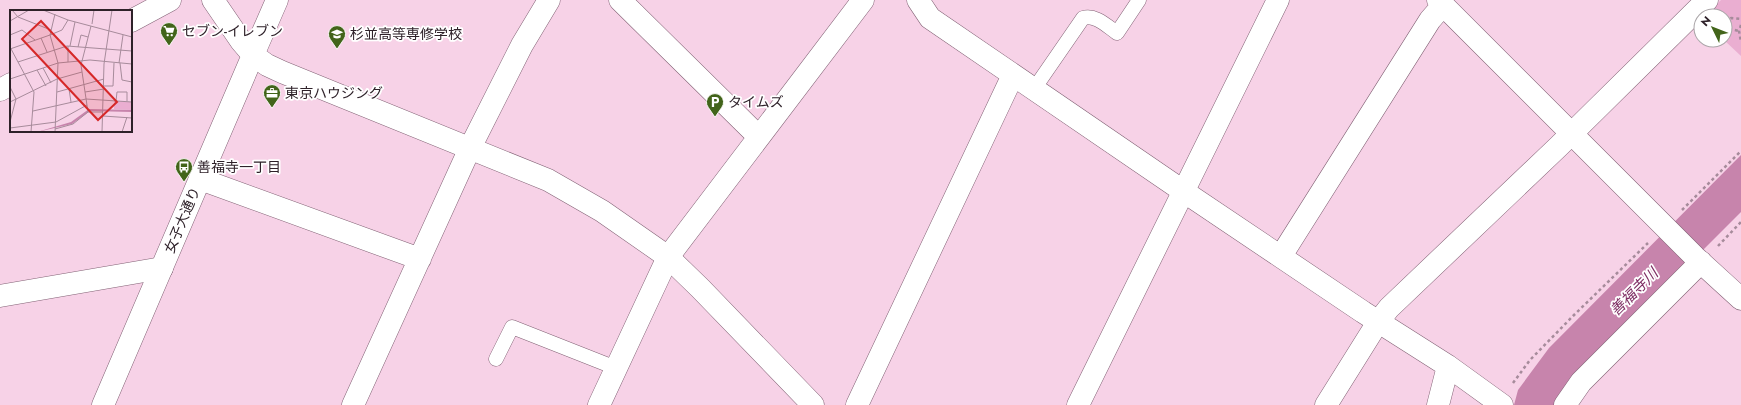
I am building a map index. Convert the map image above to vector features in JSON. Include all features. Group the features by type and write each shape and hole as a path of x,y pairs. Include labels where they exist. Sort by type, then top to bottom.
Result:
{"street":[{"path":"132,20 170,0"},
{"path":"213,0 241,41 253,55 264,63 282,72 554,183 621,223 668,257 813,405"},
{"name":"女子大通り","path":"103,405 277,0"},
{"path":"353,405 470,148 522,45 549,0"},
{"path":"620,0 759,137"},
{"path":"599,405 668,257 863,0"},
{"path":"918,0 930,18 1183,191 1378,322 1448,366 1502,405"},
{"path":"1078,405 1278,0"},
{"path":"1326,405 1378,322 1389,308 1572,133 1707,0"},
{"path":"1280,256 1441,3 1698,260 1741,299"},
{"path":"857,405 1013,75"},
{"path":"0,90 10,85"},
{"path":"200,179 420,259"},
{"path":"1565,405 1581,382 1698,260"},
{"path":"0,296 162,268"},
{"path":"1438,405 1448,366"}],"lane":[{"path":"1034,89 1083,18 1089,16 1094,18 1117,33 1139,0"},
{"path":"496,359 512,327 616,368"}],"path":[{"path":"1741,25 1739,31 1741,42"},
{"path":"1733,30 1739,31"},
{"path":"1502,405 1517,378 1530,360 1573,316 1667,228 1741,151"},
{"path":"1698,260 1741,222"}],"shaded area":[{"path":"1721,0 1741,0 1741,56 1732,48 1733,8 1713,8"}],"water":[{"name":"善福寺川","path":"1741,155 1741,212 1579,374 1557,405 1514,405 1518,390 1549,348"}],"place":[{"name":"セブン-イレブン","path":"169,46"},
{"name":"杉並高等専修学校","path":"337,49"},
{"name":"東京ハウジング","path":"272,108"},
{"name":"タイムズ","path":"715,117"},
{"name":"善福寺一丁目","path":"184,182"}]}
